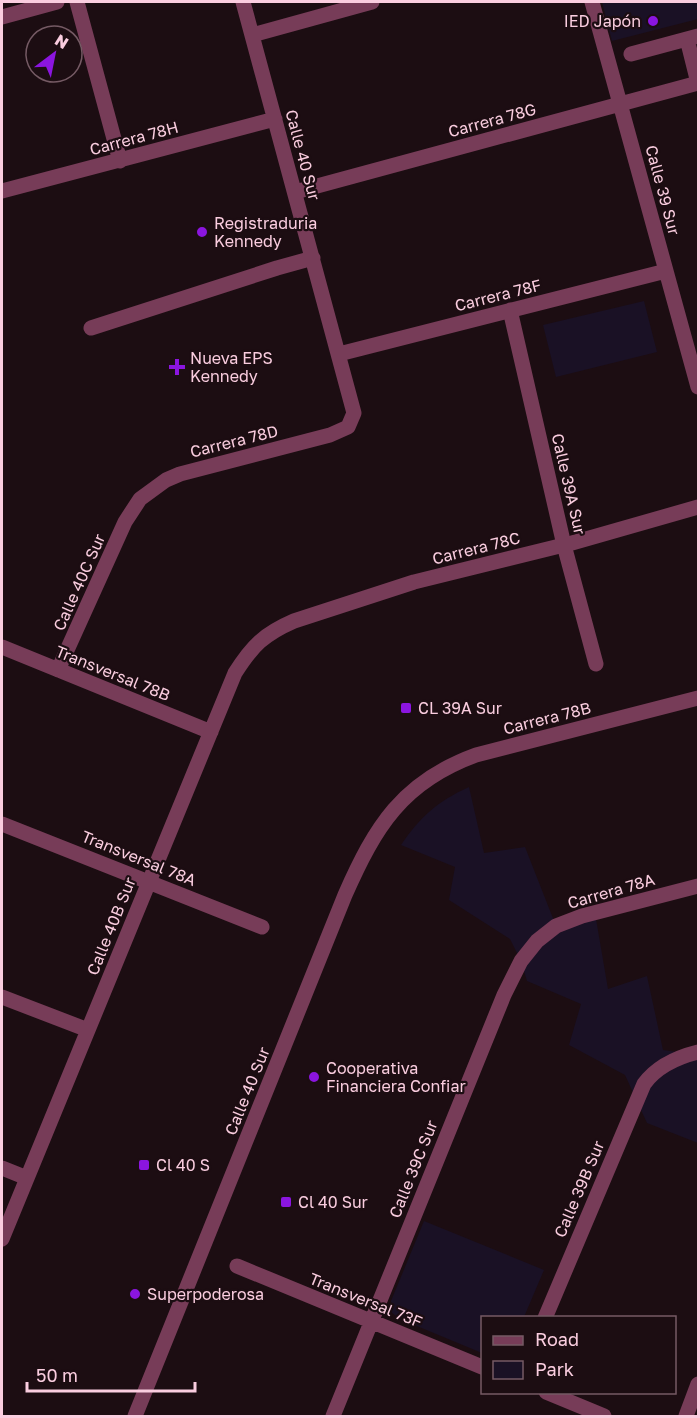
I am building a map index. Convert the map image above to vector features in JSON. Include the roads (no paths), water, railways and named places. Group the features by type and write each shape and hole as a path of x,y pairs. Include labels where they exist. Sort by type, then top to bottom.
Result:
{"street":[{"path":"2,17 57,2"},
{"path":"76,2 120,161"},
{"name":"Calle 40 Sur","path":"243,2 353,404 354,413 350,422"},
{"path":"252,35 372,2"},
{"name":"Calle 39 Sur","path":"592,2 699,387"},
{"path":"630,54 693,38 698,83"},
{"name":"Carrera 78G","path":"295,192 698,83"},
{"name":"Carrera 78H","path":"2,191 275,119"},
{"path":"91,328 313,258"},
{"name":"Carrera 78F","path":"339,354 666,271"},
{"name":"Calle 39A Sur","path":"510,310 564,545 596,664"},
{"name":"Carrera 78D","path":"133,508 151,489 180,474 330,435 348,426 350,422"},
{"name":"Carrera 78C","path":"267,635 294,621 414,582 564,545 699,507"},
{"name":"Calle 40C Sur","path":"58,670 124,522 133,508"},
{"name":"Calle 40B Sur","path":"2,1239 235,673 248,652 267,635"},
{"name":"Transversal 78B","path":"2,647 211,732"},
{"name":"Carrera 78B","path":"412,791 441,770 476,755 699,698"},
{"name":"Calle 40 Sur","path":"135,1416 360,861 390,812 412,791"},
{"name":"Transversal 78A","path":"2,824 262,927"},
{"name":"Carrera 78A","path":"537,941 556,926 582,916 699,886"},
{"name":"Calle 39C Sur","path":"333,1416 504,995 521,961 537,941"},
{"path":"2,997 88,1030"},
{"name":"Calle 39B Sur","path":"544,1316 634,1104 650,1076 673,1060 699,1052"},
{"path":"2,1168 27,1178"},
{"name":"Transversal 73F","path":"237,1266 481,1366"},
{"path":"686,1416 699,1384"},
{"path":"551,1394 604,1416"}],"place":[{"name":"IED Japón","path":"653,21"},
{"name":"Registraduria Kennedy","path":"202,232"},
{"name":"Nueva EPS Kennedy","path":"177,367"},
{"name":"CL 39A Sur","path":"406,708"},
{"name":"Cooperativa Financiera Confiar","path":"314,1077"},
{"name":"Cl 40 S","path":"144,1165"},
{"name":"Cl 40 Sur","path":"286,1202"},
{"name":"Superpoderosa","path":"135,1294"}]}
